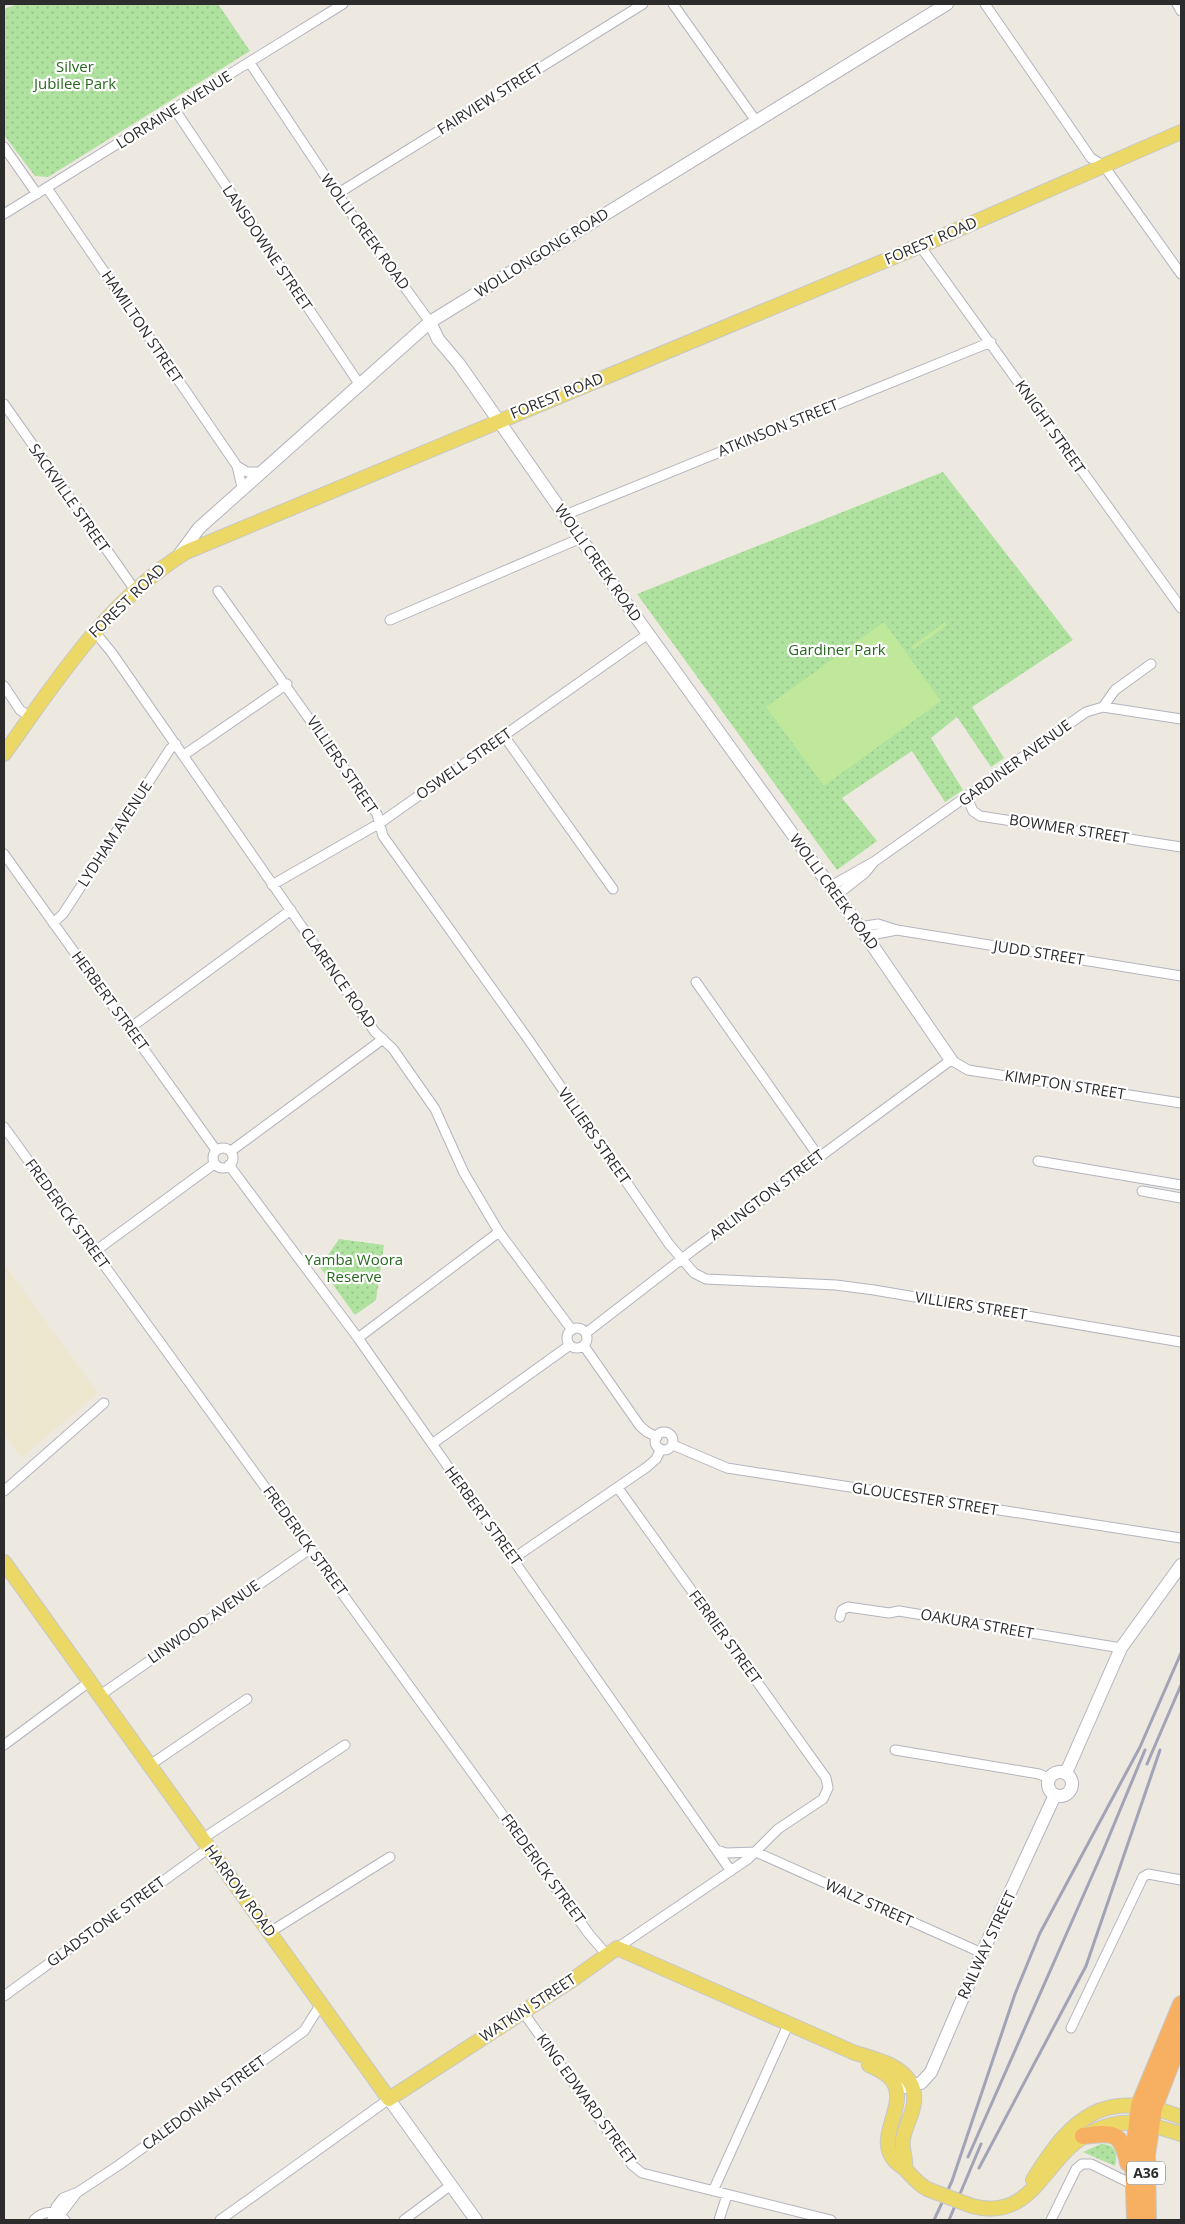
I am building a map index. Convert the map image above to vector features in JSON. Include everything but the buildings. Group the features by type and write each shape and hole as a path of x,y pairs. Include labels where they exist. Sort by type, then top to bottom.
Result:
{"highway":[{"name":"A36","path":"1134,2220 1132,2184 1146,2107 1181,2004"},
{"name":"A36","path":"1146,2107 1181,2038"},
{"name":"A36","path":"1143,2124 1148,2220"},
{"path":"1083,2136 1106,2134 1122,2141 1132,2184"}],"main road":[{"name":"FOREST ROAD","path":"4,754 94,631 135,590 162,567 179,556 214,538 920,246 1181,132"},
{"name":"HARROW ROAD","path":"4,1562 389,2099"},
{"name":"WATKIN STREET","path":"389,2099 523,2012 612,1951"},
{"name":"FREDERICK STREET","path":"612,1951 855,2053 878,2059 902,2073 912,2086"},
{"name":"FREDERICK STREET","path":"855,2053 892,2080 896,2089"},
{"path":"905,2169 903,2139 914,2102 912,2086"},
{"path":"896,2089 896,2108 888,2137 889,2149 894,2160 927,2189 972,2206 997,2209 1020,2200 1036,2188 1063,2154 1083,2136 1108,2126 1143,2124 1181,2134"},
{"path":"1020,2200 1053,2148 1072,2126 1099,2112 1116,2107 1146,2107 1181,2117"}],"street":[{"name":"LORRAINE AVENUE","path":"4,214 175,110 343,4"},
{"name":"FAIRVIEW STREET","path":"337,194 643,4"},
{"path":"673,4 756,121"},
{"name":"WOLLONGONG ROAD","path":"179,556 198,528 430,322 947,4"},
{"path":"985,4 1091,158 1104,166 1181,274"},
{"path":"1176,4 1181,11"},
{"name":"WOLLI CREEK ROAD","path":"250,62 337,194 430,322 438,339 459,364 648,634 834,890 951,1060"},
{"name":"LANSDOWNE STREET","path":"175,110 360,385"},
{"path":"4,147 36,194"},
{"name":"HAMILTON STREET","path":"47,188 237,466 242,487"},
{"name":"KNIGHT STREET","path":"920,246 991,342 1096,493 1181,608"},
{"name":"ATKINSON STREET","path":"565,514 991,342"},
{"name":"SACKVILLE STREET","path":"4,404 135,590"},
{"path":"237,466 246,472 263,472"},
{"path":"390,620 581,538"},
{"name":"VILLIERS STREET","path":"218,591 287,684 377,814 383,836 528,1039 680,1260 698,1277 706,1279 846,1286 1181,1342"},
{"name":"CLARENCE ROAD","path":"94,631 112,653 184,755 375,1032 393,1049 435,1109 464,1173 499,1232 572,1330"},
{"name":"OSWELL STREET","path":"272,885 380,823 648,634"},
{"path":"1151,664 1114,690 1103,707 1181,719"},
{"path":"184,755 287,684"},
{"path":"4,686 20,710 30,717"},
{"name":"GARDINER AVENUE","path":"834,890 967,798 1086,712 1103,707"},
{"path":"504,736 612,889"},
{"name":"LYDHAM AVENUE","path":"53,923 63,914 170,749 176,744"},
{"name":"BOWMER STREET","path":"967,798 973,811 980,816 1181,846"},
{"name":"HERBERT STREET","path":"4,854 216,1150"},
{"path":"130,1028 291,910"},
{"name":"JUDD STREET","path":"863,931 878,924 897,930 1181,976"},
{"path":"696,982 818,1157"},
{"path":"230,1151 383,1039"},
{"name":"ARLINGTON STREET","path":"586,1333 680,1260 951,1060"},
{"name":"KIMPTON STREET","path":"951,1060 968,1070 1181,1103"},
{"name":"FREDERICK STREET","path":"4,1127 589,1934 612,1951"},
{"path":"224,1147 230,1151 233,1159 229,1166 221,1168 214,1164 212,1156 216,1150 224,1147"},
{"path":"1038,1161 1181,1185"},
{"path":"94,1252 214,1164"},
{"name":"HERBERT STREET","path":"229,1166 358,1338 514,1558 731,1871"},
{"path":"1142,1192 1181,1198"},
{"path":"358,1338 499,1232"},
{"path":"579,1328 586,1333 587,1340 584,1346 576,1348 570,1345 567,1337 572,1330 579,1328"},
{"path":"432,1444 570,1345"},
{"path":"584,1346 640,1426 656,1437"},
{"path":"4,1490 104,1403"},
{"path":"656,1437 662,1433 668,1433 673,1438 672,1445 665,1450 661,1450"},
{"path":"656,1437 657,1446 661,1450"},
{"name":"GLOUCESTER STREET","path":"672,1445 727,1468 1181,1538"},
{"path":"514,1558 587,1507 618,1488 656,1460 661,1450"},
{"name":"FERRIER STREET","path":"618,1488 826,1778 828,1788"},
{"name":"LINWOOD AVENUE","path":"99,1696 310,1549"},
{"path":"1066,1773 1121,1648 1181,1565"},
{"name":"OAKURA STREET","path":"840,1617 842,1610 846,1607 889,1613 899,1611 1121,1648"},
{"path":"4,1744 90,1682"},
{"path":"150,1765 247,1699"},
{"name":"GLADSTONE STREET","path":"4,1996 206,1843 345,1744"},
{"path":"895,1750 1039,1774 1048,1778"},
{"path":"1048,1778 1054,1773 1066,1773"},
{"path":"1048,1778 1048,1786 1055,1795 1063,1796 1072,1787 1071,1779 1066,1773"},
{"name":"WATKIN STREET","path":"612,1951 731,1871 756,1852 778,1829 823,1799 828,1788"},
{"name":"RAILWAY STREET","path":"912,2086 921,2083 931,2072 982,1953 1055,1795"},
{"path":"717,1850 726,1853 756,1852"},
{"name":"WALZ STREET","path":"756,1852 982,1953"},
{"path":"270,1932 390,1857"},
{"path":"1071,2028 1143,1876 1148,1874 1181,1880"},
{"name":"CALEDONIAN STREET","path":"34,2220 45,2213 58,2217 63,2198 78,2192 119,2165 304,2031 321,2004"},
{"name":"KING EDWARD STREET","path":"523,2012 571,2082 636,2170 647,2176 831,2220"},
{"path":"713,2192 788,2025"},
{"path":"896,2089 912,2086"},
{"name":"WATKIN STREET","path":"220,2220 389,2099"},
{"name":"HARROW ROAD","path":"389,2099 476,2220"},
{"path":"1051,2220 1076,2169 1082,2164 1091,2164 1132,2184"},
{"path":"404,2220 451,2185"},
{"path":"719,2220 727,2195"}],"shaded area":[{"path":"4,1264 98,1393 21,1458 4,1434"}],"green space":[{"name":"Silver Jubilee Park","path":"18,4 218,4 250,51 48,177 35,176 4,135 4,9"},
{"name":"Gardiner Park","path":"943,472 1073,640 972,707 1004,758 991,767 957,717 931,738 963,790 945,802 912,751 842,798 877,841 837,870 637,594"},
{"path":"884,622 941,701 824,786 766,707"},
{"path":"945,622 947,625 913,650 911,647"},
{"name":"Yamba Woora Reserve","path":"339,1239 384,1245 376,1300 355,1315 320,1267"},
{"path":"1101,2144 1106,2144 1115,2150 1115,2166 1083,2152"}],"railway":[{"path":"934,2220 952,2181 1015,1994 1040,1933 1140,1747 1181,1653"},
{"path":"1147,1764 1181,1685"},
{"path":"968,2157 1103,1851 1145,1750"},
{"path":"979,2168 1086,1966 1160,1750"},
{"path":"949,2220 981,2144"}]}
